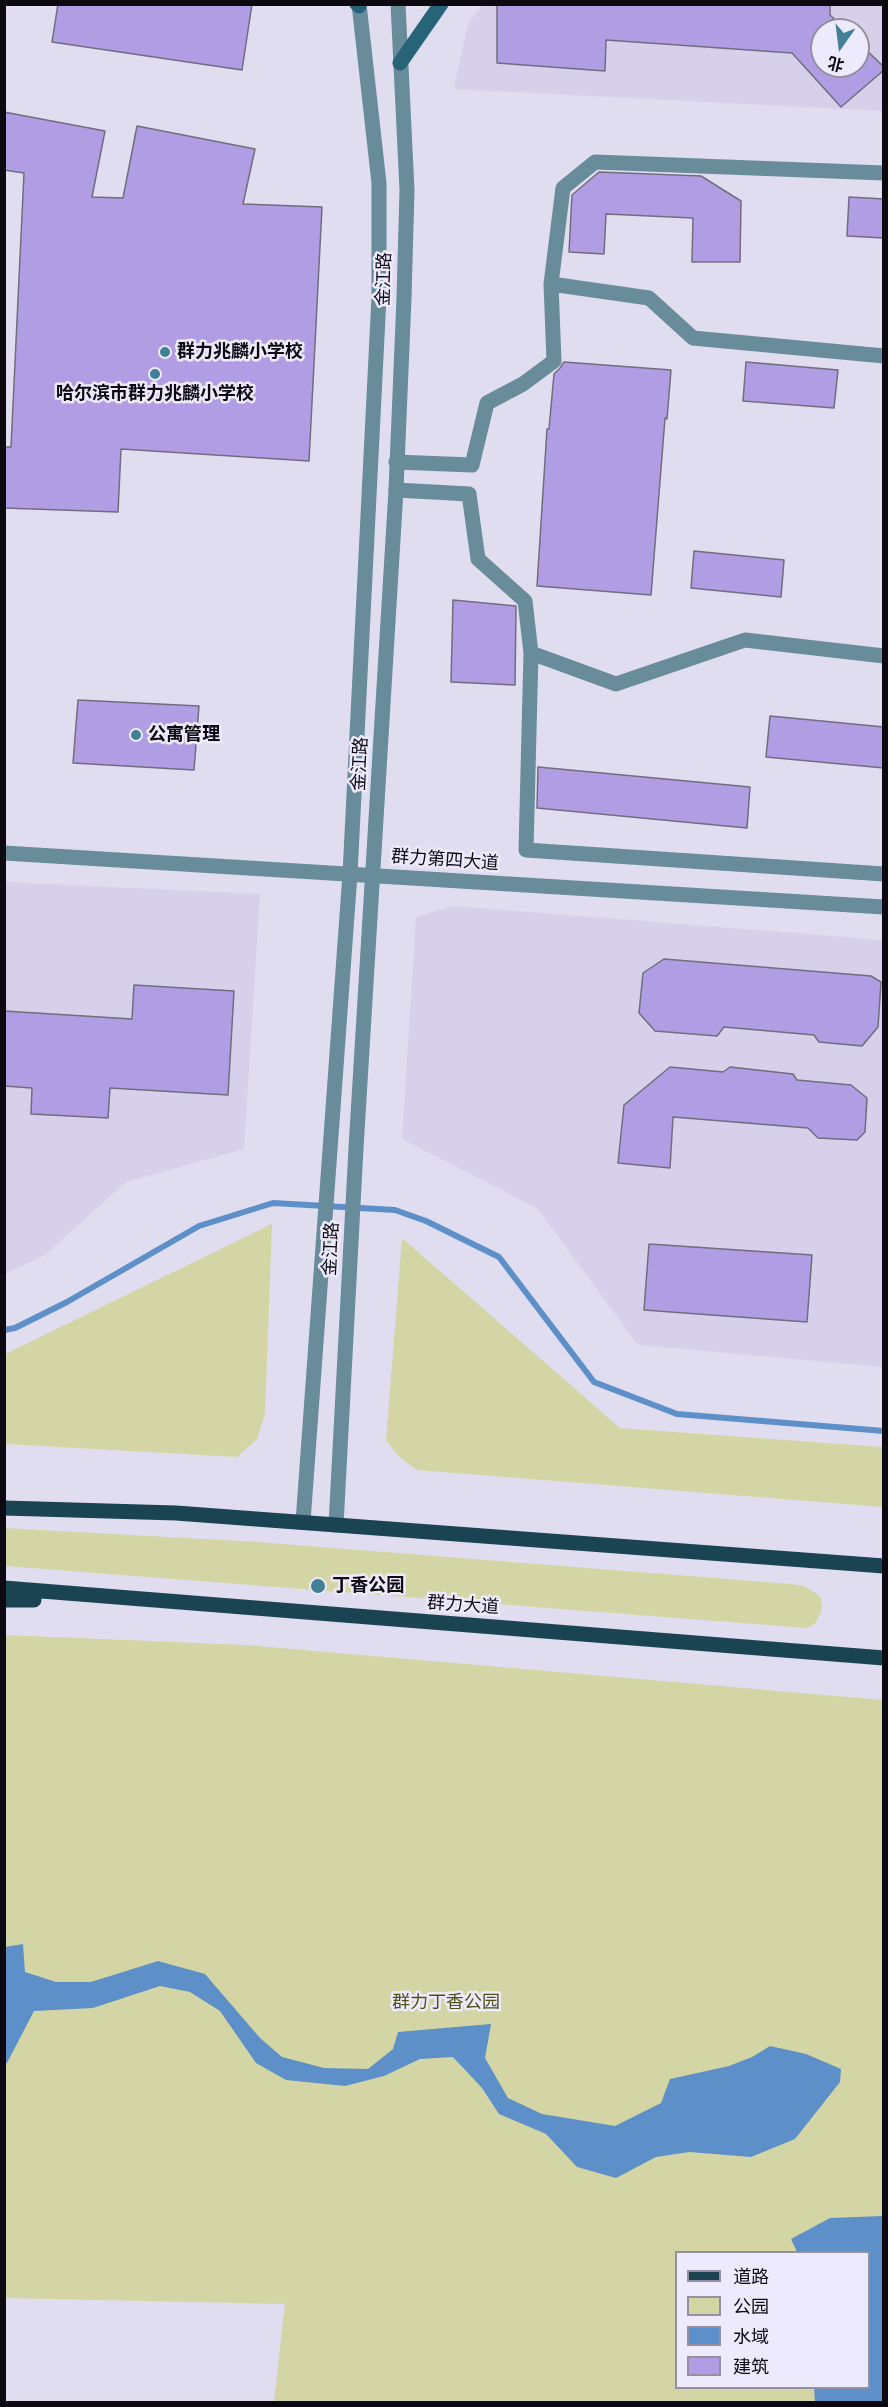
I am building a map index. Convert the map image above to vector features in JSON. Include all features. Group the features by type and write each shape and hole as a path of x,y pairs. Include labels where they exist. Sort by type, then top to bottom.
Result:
{"main road":[{"path":"400,63 441,4"},
{"path":"4,1498 884,1566"},
{"path":"4,1508 176,1513"},
{"name":"群力大道","path":"4,1588 884,1658"},
{"path":"4,1600 186,1604"}],"street":[{"name":"金江路","path":"336,1525 356,1148 396,490 407,190 398,4"},
{"name":"金江路","path":"303,1522 326,1236 330,1147 350,874 380,297 379,183 359,5"},
{"path":"396,462 472,465 487,403 523,384 554,361 551,284 563,188 595,162 884,173"},
{"path":"551,284 649,298 693,338 884,356"},
{"path":"396,490 469,494 478,559 525,601 531,653 526,850 884,874"},
{"path":"531,653 616,684 745,640 884,656"},
{"name":"群力第四大道","path":"4,853 884,908"}],"shaded area":[{"path":"483,5 883,5 883,111 454,89 468,23"},
{"path":"5,882 260,894 244,1149 126,1182 45,1255 5,1274"},
{"path":"453,906 883,940 883,1367 638,1345 537,1208 402,1139 416,917"}],"green space":[{"path":"272,1224 265,1414 257,1439 237,1457 5,1444 5,1354"},
{"path":"402,1238 620,1428 883,1447 883,1507 417,1470 399,1457 386,1440"},
{"path":"5,1528 258,1542 791,1584 804,1586 817,1594 821,1598 822,1610 815,1624 806,1628 5,1566"},
{"name":"群力丁香公园","path":"5,1635 246,1645 883,1700 883,2402 274,2402 285,2304 5,2298"}],"water":[{"path":"23,1944 25,1972 56,1982 91,1982 158,1961 205,1974 260,2038 282,2057 324,2068 368,2069 393,2049 398,2032 491,2024 485,2058 508,2098 542,2114 615,2126 661,2103 670,2079 729,2066 752,2057 770,2046 806,2054 841,2069 840,2082 795,2139 751,2157 689,2152 656,2157 616,2178 577,2167 546,2134 499,2114 482,2088 453,2057 420,2059 384,2076 345,2086 286,2080 256,2063 220,2011 190,1992 160,1986 93,2008 34,2011 5,2064 5,1947"},
{"path":"883,2216 883,2402 815,2402 814,2389 870,2389 870,2251 797,2251 791,2239 830,2218"}],"building":[{"path":"58,4 252,4 242,70 52,42"},
{"path":"497,4 830,4 830,15 833,18 810,18 810,73 792,53 606,40 605,71 497,63"},
{"path":"870,54 884,67 884,70 841,107 815,78 870,78"},
{"name":"群力兆麟小学校","path":"4,112 105,131 92,197 123,198 137,126 255,149 243,204 322,207 309,461 121,449 118,512 4,508 4,447 11,447 24,173 4,170"},
{"path":"599,172 701,176 741,201 740,262 692,262 693,218 606,214 604,254 569,252 572,195"},
{"path":"849,197 884,199 884,238 847,236"},
{"path":"564,362 671,370 651,595 537,586 547,429 549,429 554,374"},
{"path":"746,362 838,370 834,408 743,401"},
{"path":"694,551 784,560 781,597 691,588"},
{"path":"453,600 516,606 515,685 451,682"},
{"name":"公寓管理","path":"78,700 199,706 194,770 73,763"},
{"path":"770,716 884,727 884,768 766,757"},
{"path":"538,767 750,787 747,828 537,808"},
{"path":"664,959 871,976 881,982 878,1027 862,1046 819,1042 814,1035 724,1027 717,1036 655,1031 639,1013 643,973"},
{"path":"134,985 234,991 228,1095 110,1088 108,1118 31,1114 32,1088 4,1086 4,1011 132,1019"},
{"path":"670,1067 723,1072 730,1067 793,1074 797,1080 851,1085 867,1098 865,1132 857,1140 818,1138 808,1128 673,1117 670,1168 618,1163 624,1105"},
{"path":"649,1244 812,1255 807,1322 644,1310"}],"waterway":[{"path":"4,1330 15,1328 67,1302 199,1226 273,1203 395,1210 426,1221 499,1257 594,1382 677,1414 884,1431"}],"place":[{"name":"群力兆麟小学校","path":"165,352"},
{"name":"哈尔滨市群力兆麟小学校","path":"155,374"},
{"name":"公寓管理","path":"136,735"},
{"name":"丁香公园","path":"318,1586"}]}
